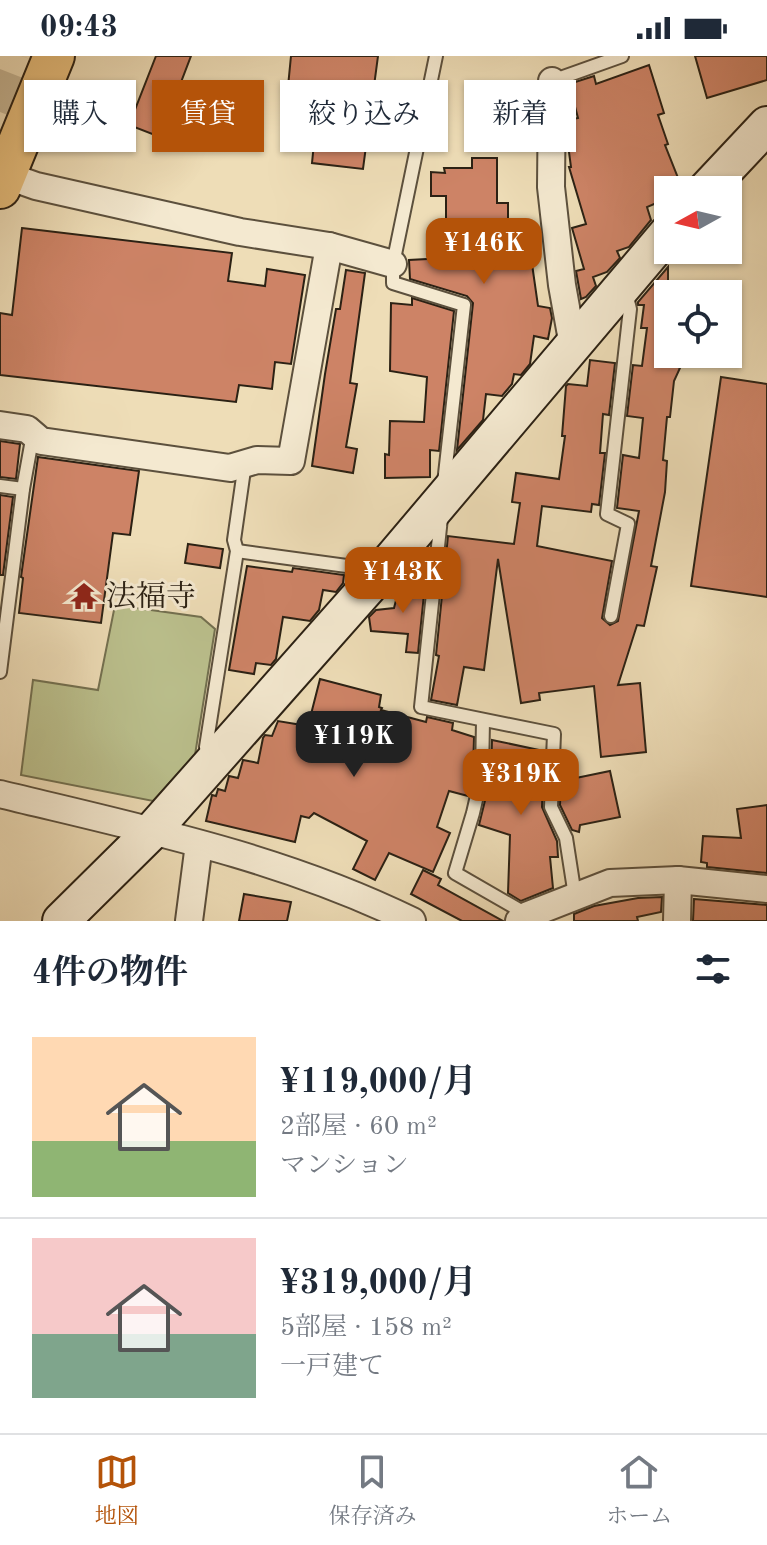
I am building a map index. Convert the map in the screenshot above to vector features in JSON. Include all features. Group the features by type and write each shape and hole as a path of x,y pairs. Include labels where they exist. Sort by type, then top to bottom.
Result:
{"main road":[{"path":"3,181 54,56"}],"street":[{"path":"719,176 767,125"},
{"path":"551,152 551,187 562,285 573,346"},
{"path":"3,181 240,232 329,246 393,264"},
{"path":"0,425 27,429 41,441 230,468 257,460 291,461 329,246"},
{"path":"61,921 152,831 382,571 654,250"},
{"path":"0,794 282,867 364,910 412,921"},
{"path":"189,921 199,844"},
{"path":"677,921 678,880"},
{"path":"524,918 610,883 678,880 767,889"}],"lane":[{"path":"436,56 393,264 393,283 464,305 421,707 554,734 551,807 566,838 575,896"},
{"path":"555,80 622,56"},
{"path":"611,616 628,524 607,514 630,309 625,285"},
{"path":"0,672 33,434"},
{"path":"211,763 206,747 237,551 234,540 245,463"},
{"path":"0,486 23,489"},
{"path":"237,551 382,571"},
{"path":"483,721 482,774 455,873 524,918"}],"green space":[{"path":"115,605 201,617 215,629 195,755 153,801 21,775 33,680 98,690"}],"building":[{"path":"156,56 191,56 182,80 152,80 152,134 136,128 136,107"},
{"path":"291,56 378,56 375,80 289,80"},
{"path":"695,56 767,56 767,80 707,98"},
{"path":"649,65 664,113 658,115 668,144 665,145 677,176 654,176 654,204 647,207 651,220 629,247 617,251 620,258 607,272 593,277 596,286 581,299 576,271 584,269 572,228 586,224 569,167 569,152 576,152 576,82 594,76 596,84"},
{"path":"313,152 365,152 363,169 312,163"},
{"path":"472,158 497,158 497,203 508,203 508,268 532,264 538,306 550,308 552,318 548,339 534,336 530,364 521,375 514,374 512,384 502,396 486,394 483,420 457,450 473,303 467,296 410,279 409,260 446,258 446,196 431,196 431,172 445,173 444,168 472,168"},
{"path":"22,228 232,253 228,281 265,286 267,269 305,275 291,364 275,362 272,389 239,385 236,402 0,375 0,313 12,315"},
{"path":"668,267 668,280 657,280"},
{"path":"346,270 365,273 350,383 357,384 346,447 357,449 353,473 312,466 336,309 340,309"},
{"path":"654,283 654,368 680,368 674,381 670,417 667,417 663,460 667,461 665,492 651,566 657,567 644,626 637,625 618,685 640,683 646,752 601,757 594,686 539,693 540,700 521,703 498,559 484,670 464,667 457,705 431,700 439,656 436,655 448,536 514,544 520,503 512,502 516,473 559,479 565,436 562,436 566,386 587,386 590,360 615,363 609,415 603,414 600,453 605,453 599,505 592,504 591,512 542,506 537,546 612,561 602,618 610,625 618,621 639,511 617,508 623,455 639,458 643,418 627,416 633,365 642,366 647,328 641,328 644,305 638,305"},
{"path":"412,298 454,311 439,451 430,450 430,477 385,478 390,421 424,422 427,377 390,371 391,303 412,305"},
{"path":"721,377 767,384 767,597 691,586"},
{"path":"0,441 20,444 16,479 0,477"},
{"path":"38,457 139,471 130,535 113,533 101,623 19,613"},
{"path":"0,495 13,497 3,575 0,575"},
{"path":"188,544 223,549 220,568 185,563"},
{"path":"247,566 344,575 343,583 336,592 323,590 319,610 310,621 283,617 276,659 271,665 256,663 254,674 229,670"},
{"path":"401,581 425,584 418,653 406,652 408,634 371,631 369,617 376,610 394,608"},
{"path":"320,679 381,695 381,710 426,722 427,717 453,723 452,730 474,737 473,773 468,796 449,791 437,827 450,833 433,872 389,853 375,880 353,869 367,841 314,813 309,818 301,816 295,842 206,821 212,795 216,796 218,789 225,791 229,776 238,778 243,760 258,763 263,738 265,735 272,736 278,721 308,726"},
{"path":"492,740 544,751 542,807 557,841 558,857 550,857 553,888 521,901 508,893 510,835 479,825 491,776"},
{"path":"610,771 620,817 580,825 579,832 572,830 560,805 561,776 576,778"},
{"path":"767,805 767,873 707,867 707,863 701,862 703,836 741,838 737,809"},
{"path":"423,870 441,879 438,885 503,921 462,921 411,894"},
{"path":"244,894 291,902 287,921 239,921"},
{"path":"662,897 661,912 637,917 638,921 574,921 574,914 594,906"},
{"path":"694,899 767,905 767,921 693,921"}],"tunnel":[{"path":"0,112 22,56"}],"place":[{"name":"法福寺","path":"84,596"}]}
